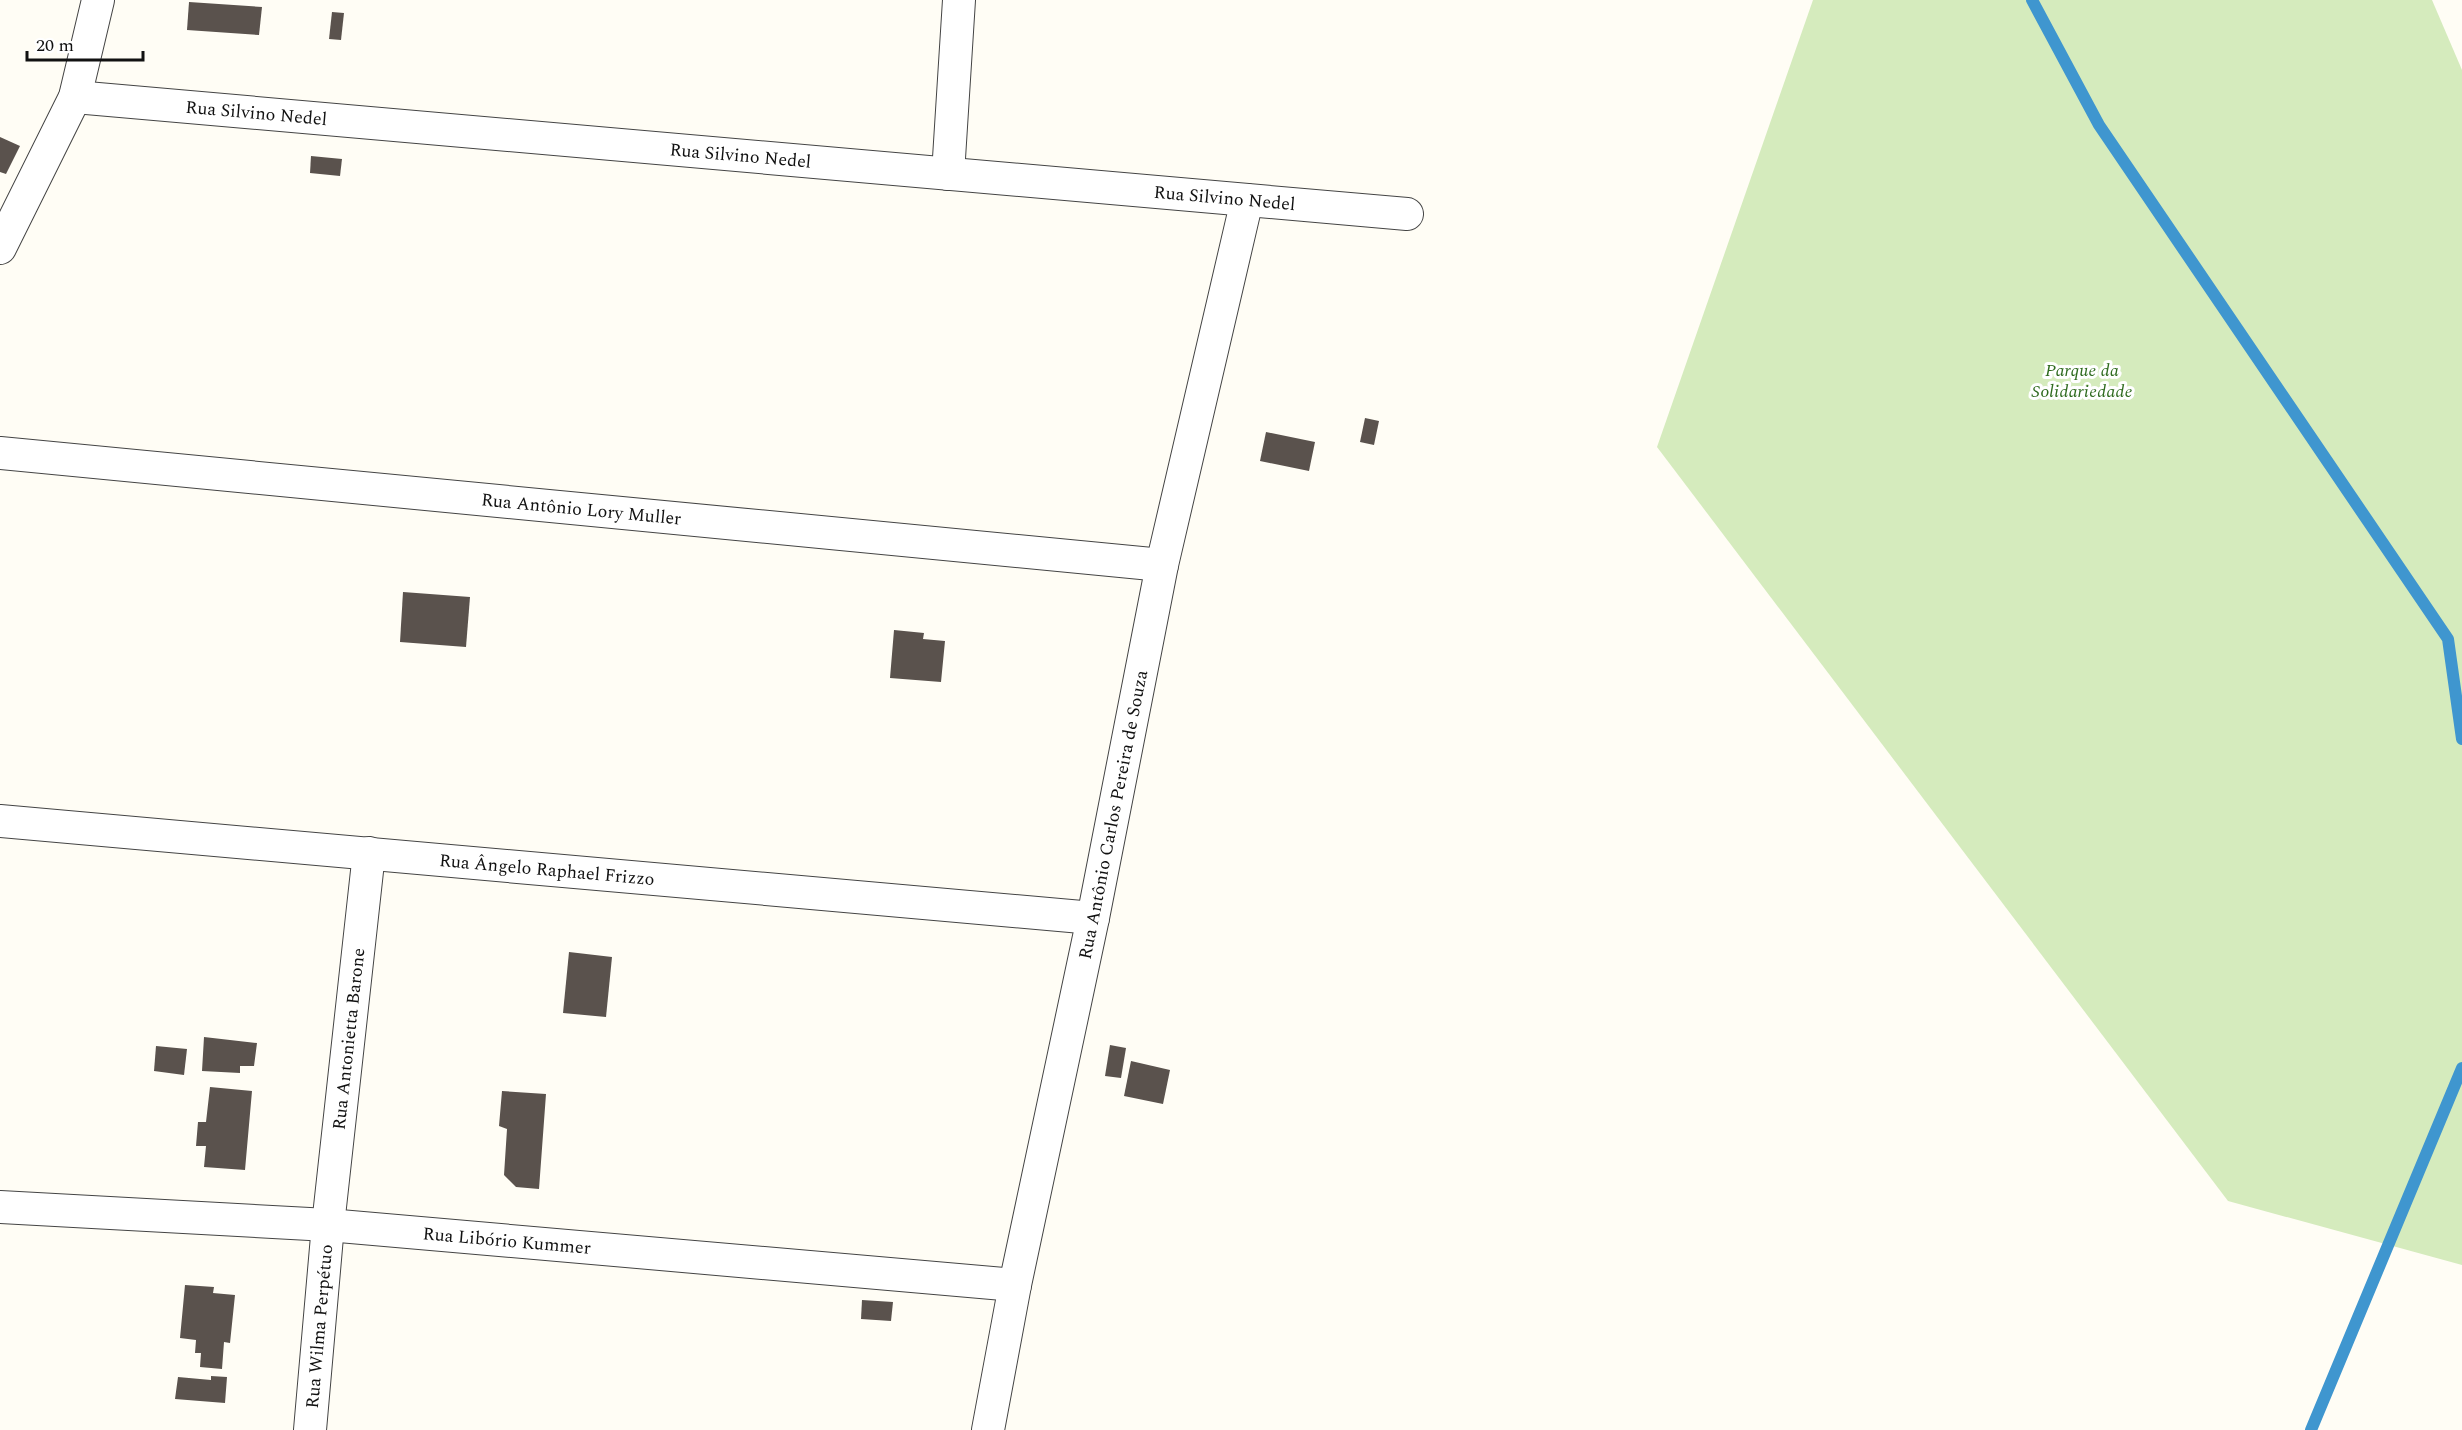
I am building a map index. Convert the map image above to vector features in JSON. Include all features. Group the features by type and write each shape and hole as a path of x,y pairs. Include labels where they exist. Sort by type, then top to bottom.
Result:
{"street":[{"path":"0,248 75,97 98,0"},
{"path":"948,174 959,0"},
{"name":"Rua Silvino Nedel","path":"75,97 1407,214"},
{"name":"Rua Antônio Carlos Pereira de Souza","path":"988,1430 1015,1285 1093,918 1162,565 1247,200"},
{"name":"Rua Antônio Lory Muller","path":"0,453 1162,565"},
{"name":"Rua Ângelo Raphael Frizzo","path":"0,820 1093,918"},
{"name":"Rua Antonietta Barone","path":"328,1225 369,853"},
{"name":"Rua Libório Kummer","path":"0,1207 328,1225 1015,1285"},
{"name":"Rua Wilma Perpétuo","path":"310,1430 328,1225"}],"green space":[{"name":"Parque da Solidariedade","path":"1813,0 2432,0 2462,70 2462,1265 2228,1201 1657,447"}],"building":[{"path":"189,2 262,7 259,35 187,30"},
{"path":"332,12 344,13 341,40 329,39"},
{"path":"0,137 20,146 6,174 0,172"},
{"path":"311,156 342,159 340,176 310,173"},
{"path":"1365,418 1379,421 1374,445 1360,442"},
{"path":"1266,432 1315,442 1309,471 1260,461"},
{"path":"403,592 470,597 466,647 400,642"},
{"path":"894,630 924,633 923,639 945,641 941,682 890,678"},
{"path":"569,952 612,957 606,1017 563,1013"},
{"path":"204,1037 257,1043 254,1066 240,1066 240,1073 202,1071"},
{"path":"1110,1045 1126,1048 1121,1078 1105,1076"},
{"path":"156,1046 187,1049 184,1075 154,1071"},
{"path":"1131,1061 1170,1070 1163,1104 1124,1096"},
{"path":"210,1087 252,1091 245,1170 204,1167 206,1146 196,1146 198,1122 206,1122"},
{"path":"502,1091 546,1094 539,1189 516,1187 504,1175 507,1129 499,1126"},
{"path":"185,1285 214,1287 213,1293 235,1295 230,1343 224,1342 222,1369 200,1367 201,1353 195,1353 196,1340 180,1338"},
{"path":"862,1300 893,1302 891,1321 861,1319"},
{"path":"211,1376 227,1377 225,1403 175,1399 178,1377 211,1380"}],"waterway":[{"path":"2032,0 2099,125 2448,639 2462,739"},
{"path":"2311,1430 2462,1068"}]}
